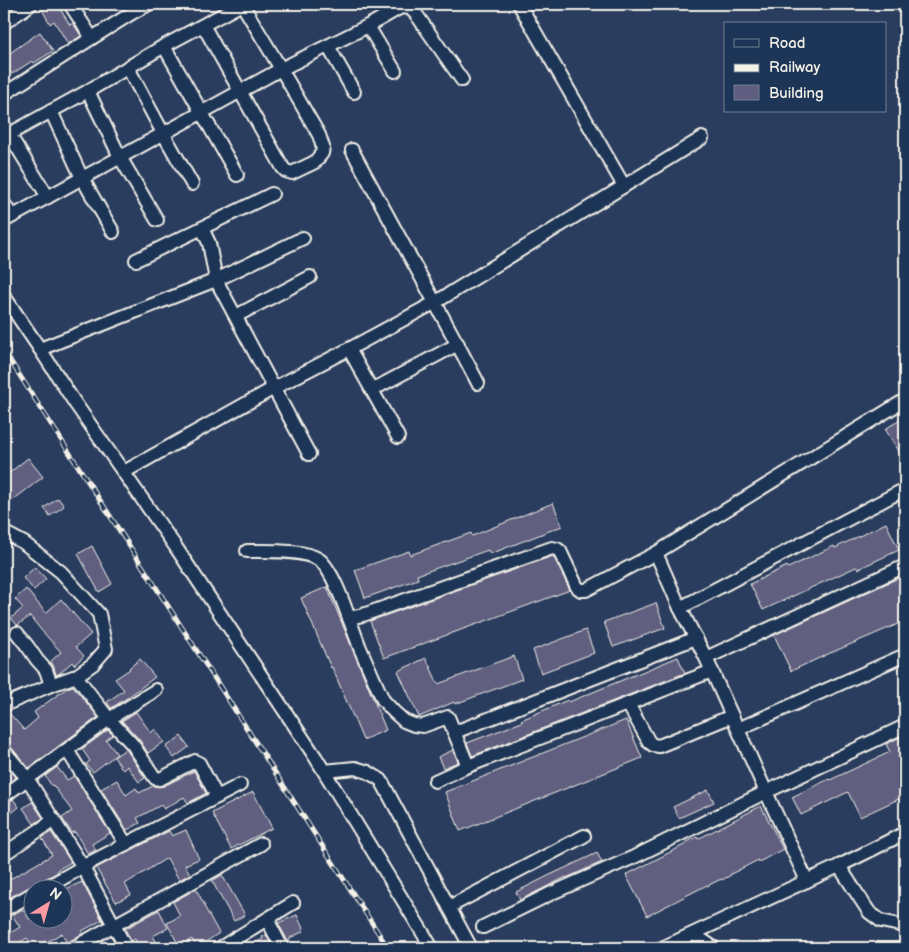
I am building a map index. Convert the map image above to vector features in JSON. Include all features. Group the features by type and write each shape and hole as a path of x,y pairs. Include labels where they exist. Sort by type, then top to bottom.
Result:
{"street":[{"path":"4,23 31,4"},
{"path":"70,4 92,38"},
{"path":"4,94 92,38 130,8 149,4"},
{"path":"48,197 5,132 51,111 164,46 203,25 242,4 282,69 319,135 323,147 322,153 315,162 292,173 283,168 203,25"},
{"path":"519,4 624,186"},
{"path":"4,204 8,218 240,91 402,7 410,8 416,14 462,80"},
{"path":"368,26 395,71"},
{"path":"164,46 237,175"},
{"path":"328,46 354,92"},
{"path":"128,68 192,184"},
{"path":"88,91 120,157 157,220"},
{"path":"51,111 82,178 112,232"},
{"path":"124,472 274,388 436,302 702,138"},
{"path":"352,150 416,270 436,302 478,383"},
{"path":"136,260 272,194"},
{"path":"202,228 209,243 216,280 309,454"},
{"path":"40,349 216,280 303,238"},
{"path":"236,316 310,277"},
{"path":"4,296 75,403 180,553 324,770 432,948"},
{"path":"372,390 458,344"},
{"path":"349,349 398,436"},
{"path":"349,618 372,612 552,548 560,551 577,587 581,590 586,590 656,553 905,400"},
{"path":"680,608 905,489"},
{"path":"4,705 76,676 93,664 106,649 99,614 62,572 24,543 6,534"},
{"path":"248,551 300,553 314,556 322,562 349,618 383,700 394,712 414,725 422,726 448,717 468,766"},
{"path":"656,553 680,608 712,671 807,881"},
{"path":"706,658 905,566"},
{"path":"17,633 46,670 51,685"},
{"path":"455,732 696,638"},
{"path":"738,729 905,655"},
{"path":"435,781 468,766 712,671"},
{"path":"76,676 109,719 133,745 155,778 160,779 195,761 199,763 217,797"},
{"path":"4,796 109,719 156,690"},
{"path":"628,704 649,742 659,746 732,716"},
{"path":"483,927 552,893 634,857 905,726"},
{"path":"67,750 126,844"},
{"path":"4,751 27,778 54,820 83,867 126,948"},
{"path":"324,770 355,768 368,772 381,780 471,948"},
{"path":"60,880 240,786"},
{"path":"4,854 54,820"},
{"path":"662,948 840,866 905,833"},
{"path":"449,907 584,836"},
{"path":"73,948 261,844"},
{"path":"840,866 869,912 880,921 905,926"},
{"path":"4,910 22,900"},
{"path":"220,948 293,903"},
{"path":"267,919 282,948"},
{"path":"693,934 714,948"}],"building":[{"path":"39,4 57,4 70,25 73,23 81,36 68,44 54,21 50,24"},
{"path":"40,32 53,51 34,63 32,61 12,74 4,62 4,57"},
{"path":"905,417 905,461 885,429"},
{"path":"28,458 43,477 4,507 4,477"},
{"path":"58,498 64,506 50,516 44,508"},
{"path":"553,503 562,526 490,554 488,550 417,575 418,579 365,598 355,570 409,551 410,555 471,533 472,536"},
{"path":"886,523 899,550 858,569 856,567 763,610 750,584 834,546 835,548"},
{"path":"92,546 112,584 99,592 78,554"},
{"path":"553,556 570,590 384,658 370,621"},
{"path":"35,567 46,579 34,590 23,578"},
{"path":"905,575 905,621 791,671 774,635"},
{"path":"327,587 386,730 363,740 301,598"},
{"path":"26,589 46,613 61,599 91,634 76,647 84,656 74,665 72,662 56,675 54,667 50,662 61,652 30,616 18,625 11,618 23,608 15,599"},
{"path":"656,603 665,628 613,647 604,622"},
{"path":"586,630 594,653 541,673 533,650"},
{"path":"514,656 522,679 455,704 454,702 419,717 398,671 426,658 438,684"},
{"path":"678,657 685,673 472,756 467,743 522,722 521,720 568,700 569,702"},
{"path":"140,659 155,677 111,708 107,702 124,690 115,679 130,669"},
{"path":"73,686 98,717 29,768 10,746 4,743 4,719 10,714 24,730 38,718 34,712 67,688"},
{"path":"136,712 151,733 155,729 164,742 148,753 139,739 122,721"},
{"path":"626,720 642,758 460,831 445,792"},
{"path":"108,730 113,735 106,740 117,754 93,772 86,764 90,761 82,749"},
{"path":"181,736 189,747 174,758 166,747"},
{"path":"900,737 902,741 905,740 905,796 860,817 848,792 801,815 792,797 890,752 886,744"},
{"path":"126,749 145,778 139,782 127,766 123,770 114,757"},
{"path":"453,750 458,762 443,768 438,757"},
{"path":"4,763 16,777 4,786"},
{"path":"57,767 67,780 74,776 110,833 92,844 96,850 88,854 75,832 72,833 62,818 72,811 45,776"},
{"path":"194,771 206,793 188,803 184,797 164,809 161,805 137,818 140,823 127,830 101,789 117,780 126,795 136,788 139,793 153,786 164,786"},
{"path":"708,790 714,802 679,818 673,807"},
{"path":"253,792 272,828 231,849 212,813"},
{"path":"13,799 19,807 4,819 4,804"},
{"path":"32,802 43,818 34,824 23,808"},
{"path":"761,806 783,849 647,916 626,875 685,843 697,837 698,839"},
{"path":"186,830 199,859 185,865 190,874 179,880 167,858 125,884 131,895 116,902 96,868 169,831 172,836"},
{"path":"51,832 71,862 43,880 22,880 22,891 5,900 4,870 10,879 52,855 42,838"},
{"path":"597,853 602,862 566,877 520,900 516,892"},
{"path":"222,875 245,915 234,921 212,881"},
{"path":"82,882 102,920 82,931 83,933 67,943 62,933 34,948 27,938 10,948 4,948 4,937 20,927 12,915 22,910 22,930 72,930 72,886"},
{"path":"196,889 219,933 197,948 192,939 179,946 167,923 180,916 173,902"},
{"path":"159,910 168,928 153,936 160,948 140,948 135,939 131,941 125,929"},
{"path":"297,915 304,931 288,941 278,923"},
{"path":"266,935 273,948 245,948 263,939 262,937"}],"railway":[{"path":"4,351 388,948"}]}
